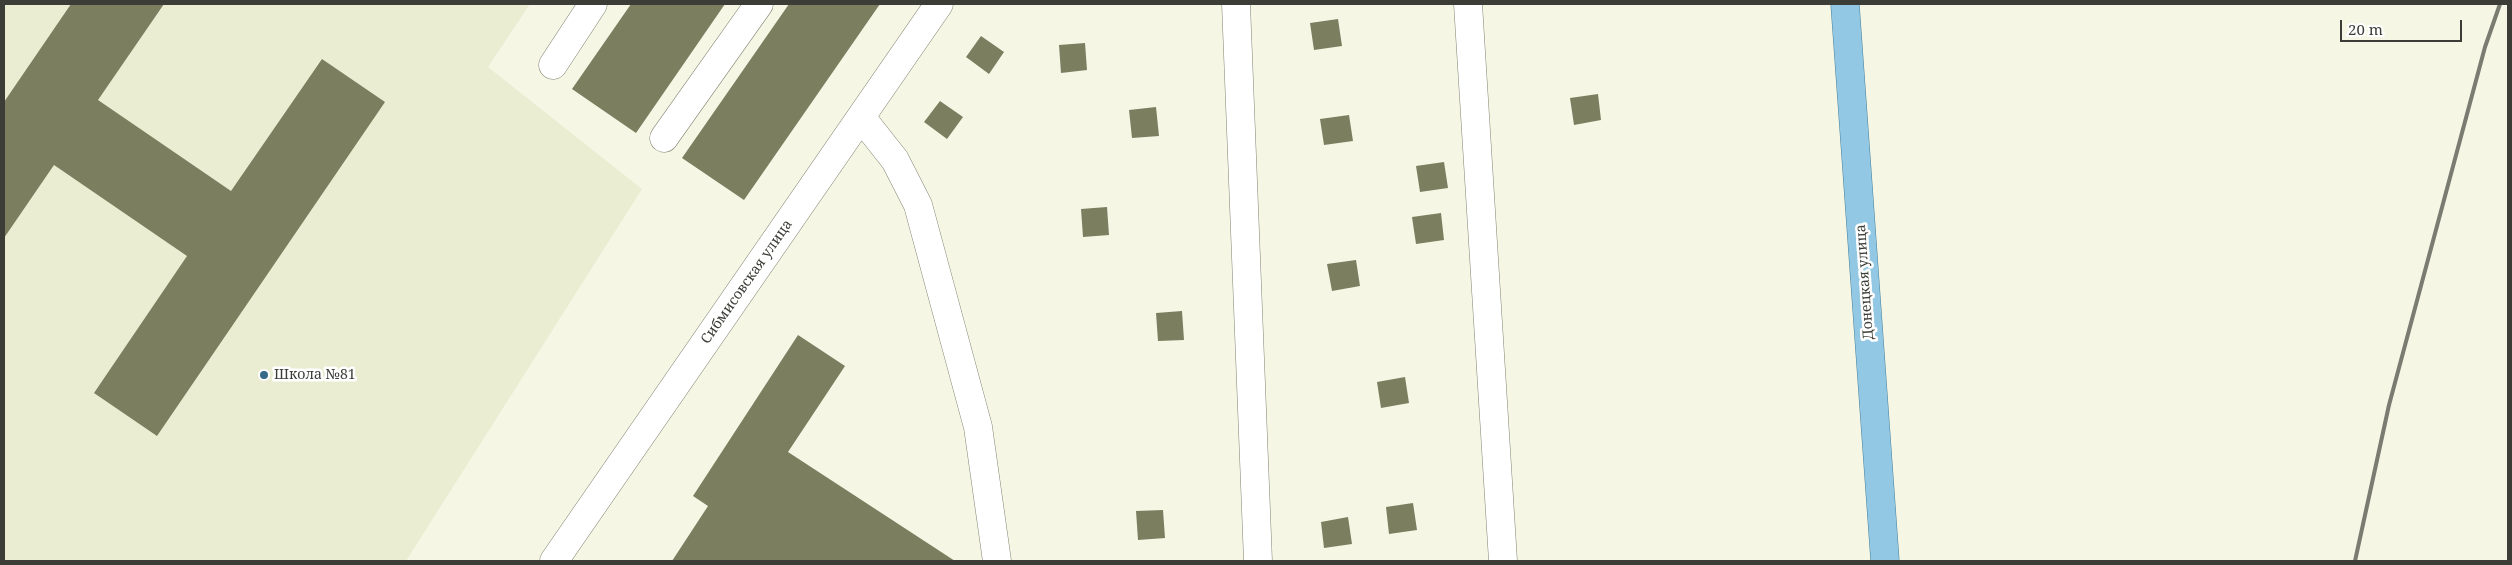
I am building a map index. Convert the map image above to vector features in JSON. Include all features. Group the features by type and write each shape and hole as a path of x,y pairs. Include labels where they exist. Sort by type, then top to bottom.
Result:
{"main road":[{"name":"Донецкая улица","path":"1846,4 1885,561"}],"street":[{"path":"553,65 593,4"},
{"path":"664,138 759,4"},
{"name":"Сибмисовская улица","path":"554,561 939,4"},
{"path":"1236,4 1258,561"},
{"path":"1468,4 1503,561"},
{"path":"861,117 895,160 918,205 978,427 997,561"}],"shaded area":[{"name":"Школа №81","path":"4,4 530,4 488,67 642,189 406,561 4,561"}],"building":[{"path":"71,4 164,4 98,100 231,191 322,59 385,102 157,436 94,393 187,256 54,165 4,238 4,102"},
{"path":"631,4 725,4 636,133 572,89"},
{"path":"789,4 880,4 744,200 682,158"},
{"path":"1338,19 1342,46 1314,50 1310,23"},
{"path":"981,36 1004,52 989,74 966,57"},
{"path":"1085,43 1087,70 1061,73 1059,45"},
{"path":"1598,94 1601,120 1574,125 1570,98"},
{"path":"940,101 963,117 947,139 924,122"},
{"path":"1156,107 1159,136 1132,138 1129,110"},
{"path":"1349,115 1353,141 1324,145 1320,119"},
{"path":"1444,162 1448,188 1420,192 1416,166"},
{"path":"1107,207 1109,235 1083,237 1081,209"},
{"path":"1441,213 1444,240 1416,244 1412,217"},
{"path":"1356,260 1360,286 1332,291 1327,264"},
{"path":"1182,311 1184,340 1158,341 1156,313"},
{"path":"798,335 845,366 788,452 955,561 672,561 708,506 693,496"},
{"path":"1405,377 1409,403 1381,408 1377,382"},
{"path":"1413,503 1417,530 1389,534 1386,507"},
{"path":"1163,510 1165,538 1138,540 1136,511"},
{"path":"1348,517 1352,544 1324,548 1321,522"}],"railway":[{"path":"2355,561 2389,405 2485,47 2500,4"}],"place":[{"name":"Школа №81","path":"264,375"}]}
